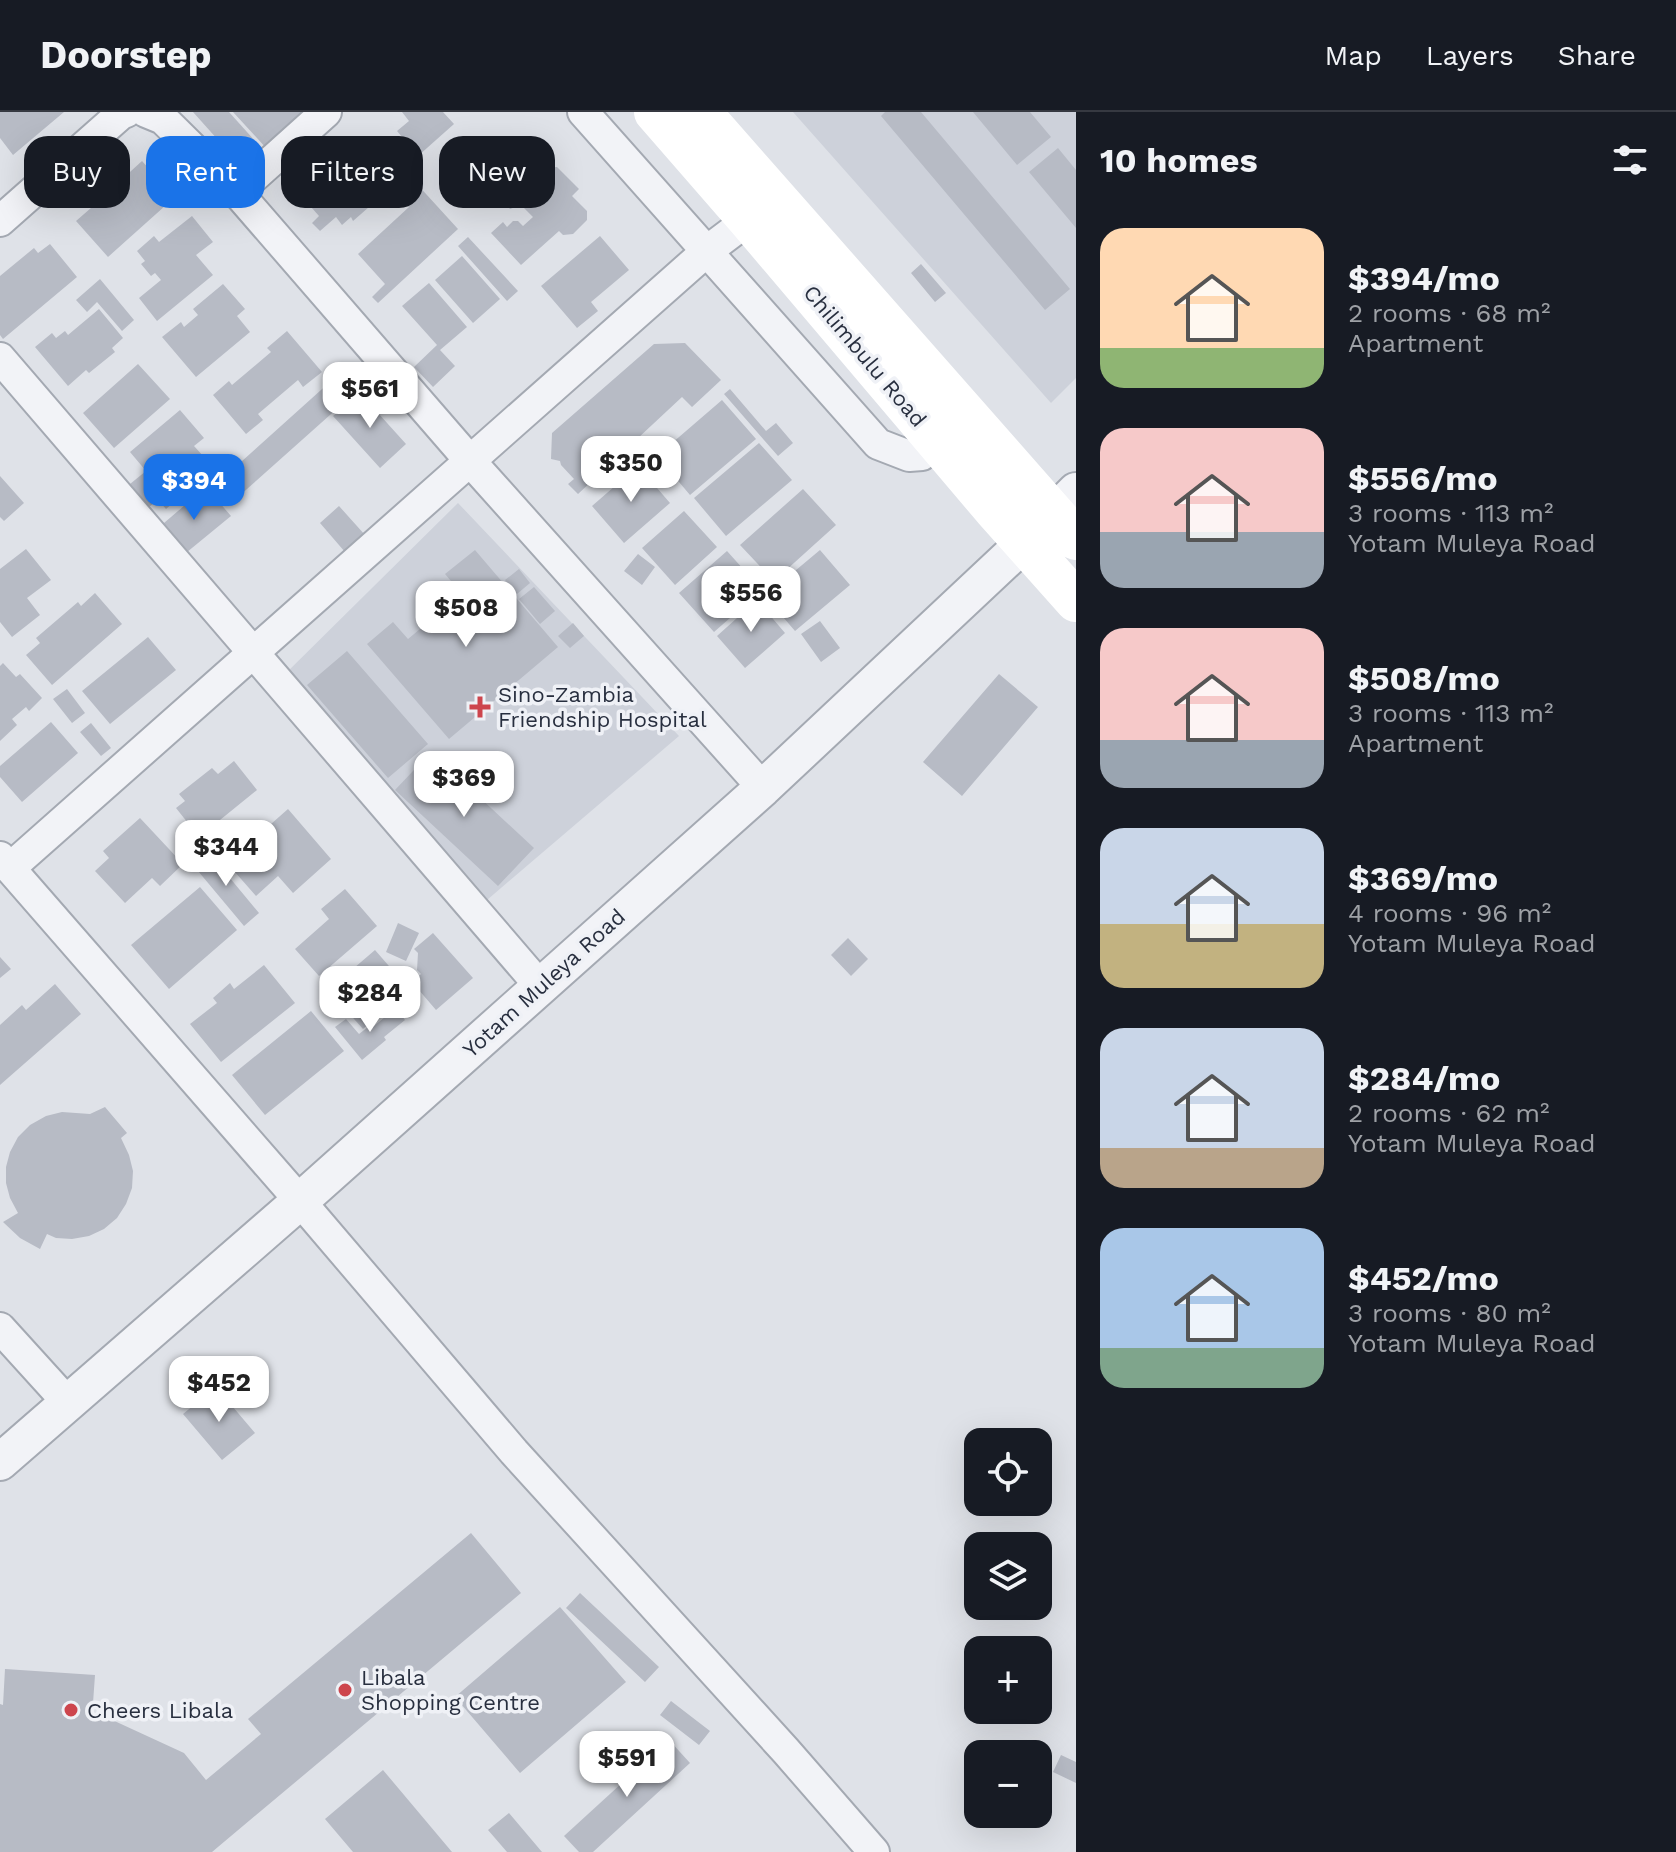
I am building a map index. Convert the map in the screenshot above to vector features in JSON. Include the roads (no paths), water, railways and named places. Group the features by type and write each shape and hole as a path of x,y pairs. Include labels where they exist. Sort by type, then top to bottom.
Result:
{"main road":[{"name":"Chilimbulu Road","path":"655,112 762,209 1068,514"},
{"name":"Chilimbulu Road","path":"700,112 762,209 938,441 1076,601"}],"street":[{"path":"0,221 126,112"},
{"path":"146,112 163,119 180,136"},
{"path":"265,167 326,112"},
{"path":"583,112 878,444 909,456 922,455 938,441"},
{"path":"251,208 471,462 763,788"},
{"path":"762,209 707,251 255,652 5,862 514,1452 874,1852"},
{"path":"0,358 540,986"},
{"name":"Yotam Muleya Road","path":"0,1462 300,1201 763,788 1024,543 1068,514"},
{"path":"0,1328 69,1404"}],"place":[{"name":"Sino-Zambia Friendship Hospital","path":"480,707"},
{"name":"Libala Shopping Centre","path":"345,1690"},
{"name":"Cheers Libala","path":"71,1710"}]}
